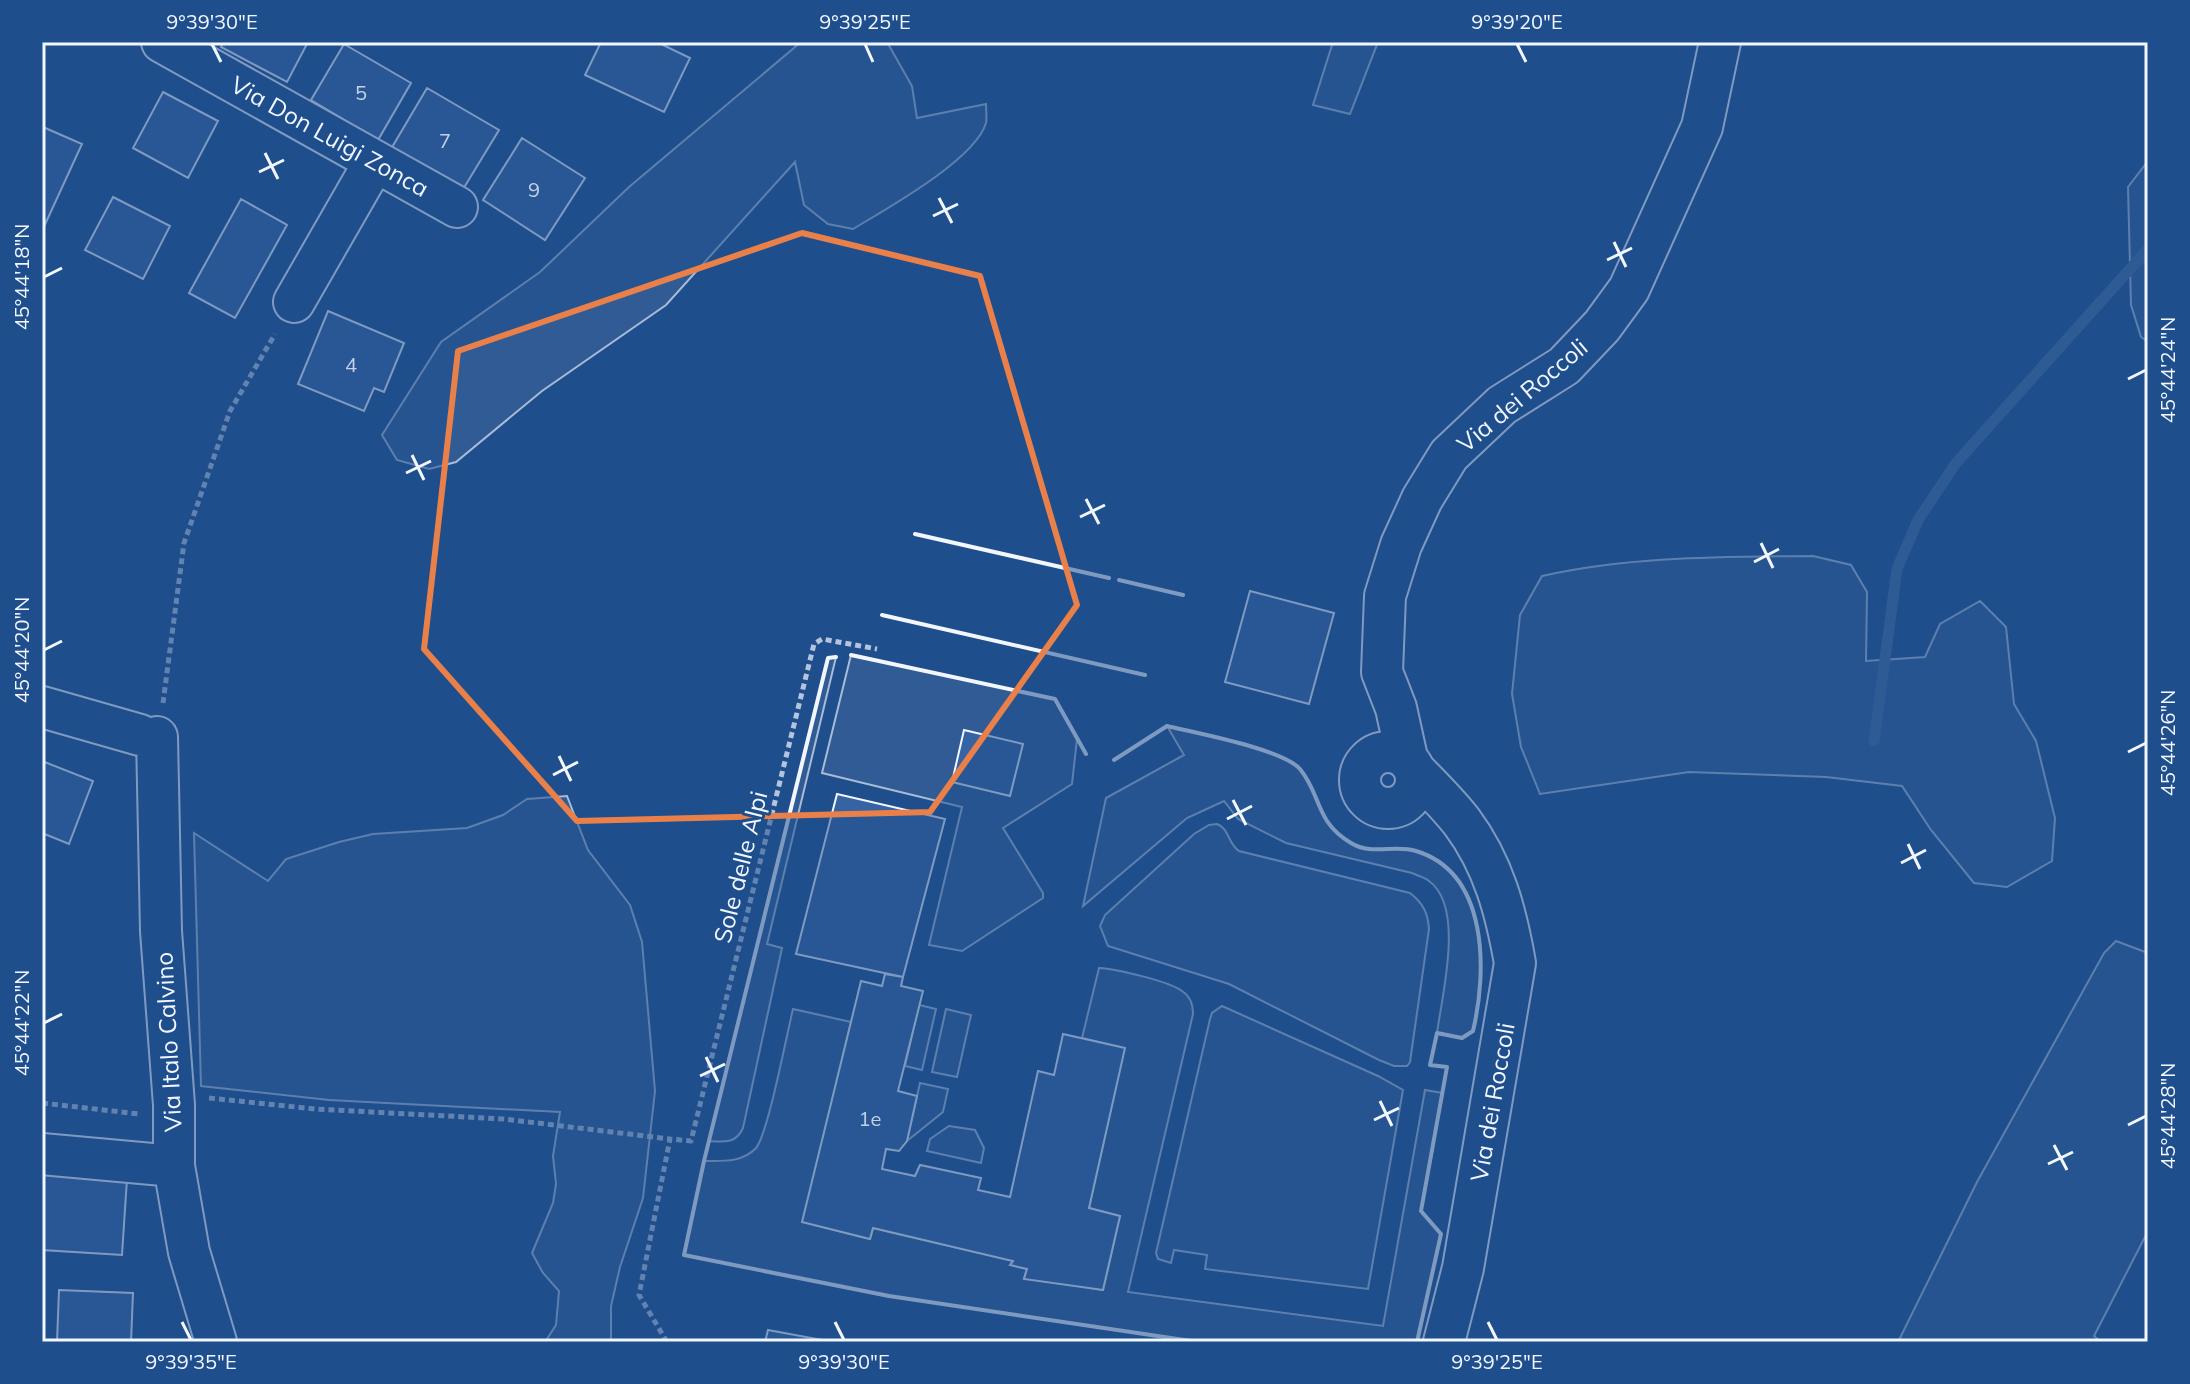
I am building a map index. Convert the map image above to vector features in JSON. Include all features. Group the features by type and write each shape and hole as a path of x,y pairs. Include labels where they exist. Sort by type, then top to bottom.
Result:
{"street":[{"name":"Via Don Luigi Zonca","path":"162,42 457,207"},
{"name":"Via dei Roccoli","path":"1444,1342 1463,1268 1515,963 1507,914 1487,863 1462,822 1411,764 1396,708 1382,672 1385,596 1401,545 1422,499 1449,455 1502,405 1564,366 1602,326 1629,289 1702,127 1720,42"},
{"path":"294,302 375,161"},
{"path":"1382,672 1374,738 1359,778 1364,796 1378,807 1396,807 1487,863"},
{"path":"42,707 148,736"},
{"name":"Via Italo Calvino","path":"148,736 174,1105 174,1166 189,1252 216,1342"},
{"path":"1367,760 1391,751 1411,764 1417,780 1411,797 1396,807"},
{"path":"42,1154 174,1166"}],"path":[{"path":"148,736 166,685 184,543 230,411 294,302"},
{"name":"Sole delle Alpi","path":"670,1139 691,1141 814,644 822,639 877,649"},
{"path":"42,1103 156,1116 190,1096 315,1109 504,1119 670,1139 639,1295 667,1342"}],"highlighted area":[{"path":"802,233 980,276 1077,605 930,812 577,821 424,649 458,351"}],"shaded area":[{"path":"801,42 887,42 912,86 917,118 986,104 986,123 978,137 948,168 853,229 828,224 804,205 795,162 666,305 542,391 456,462 429,469 397,460 382,435 441,342 540,272 629,187"},
{"path":"1333,42 1378,42 1350,114 1313,105"},
{"path":"2148,161 2148,342 2141,337 2131,305 2128,187"},
{"path":"1813,556 1851,565 1867,592 1866,661 1925,657 1940,624 1980,601 2006,627 2014,704 2036,741 2055,818 2052,861 2007,887 1974,883 1931,830 1902,786 1826,777 1689,772 1540,794 1521,747 1512,694 1520,615 1542,576 1643,561"},
{"path":"851,655 1055,699 1077,739 1072,784 1003,828 1043,893 1043,898 962,951 929,945 962,807 822,773"},
{"path":"836,657 767,944 782,948 743,1128 733,1139 709,1141 828,658"},
{"path":"1167,726 1238,743 1290,762 1307,779 1325,817 1339,835 1367,849 1416,851 1440,863 1458,880 1470,902 1480,954 1478,1007 1473,1031 1462,1038 1437,1033 1449,930 1440,893 1429,881 1412,873 1286,843 1238,819 1224,801 1187,818 1083,906 1106,798 1184,755"},
{"path":"567,796 588,850 630,905 642,942 655,1091 643,1198 620,1267 611,1306 611,1342 545,1342 556,1325 559,1291 543,1273 532,1253 553,1203 556,1184 553,1156 560,1112 329,1100 201,1086 194,833 268,881 286,859 339,842 373,834 467,828 503,815 527,799"},
{"path":"1217,824 1239,851 1410,893 1421,905 1429,929 1407,1066 1394,1066 1379,1060 1229,984 1108,946 1100,926 1105,915 1194,834"},
{"path":"2116,941 2148,953 2148,1231 2094,1336 2101,1342 1898,1342 1977,1182 2104,953"},
{"path":"1099,968 1142,976 1175,987 1187,995 1193,1011 1128,1292 1383,1326 1425,1090 1443,1093 1421,1211 1441,1234 1417,1342 1198,1342 889,1296 684,1255 704,1161 732,1160 744,1156 756,1148 761,1139 793,1009 851,1022 803,1222 870,1239 873,1228 1013,1261 1011,1265 1027,1269 1024,1278 1103,1290 1120,1216 1089,1208 1124,1048 1082,1038"},
{"path":"919,1005 936,1009 922,1070 905,1066"},
{"path":"1222,1006 1403,1090 1368,1289 1205,1269 1207,1255 1174,1250 1171,1263 1158,1259 1156,1253 1210,1019 1212,1013"},
{"path":"946,1009 971,1015 957,1077 932,1072"},
{"path":"920,1083 948,1089 943,1112 907,1141"},
{"path":"949,1126 975,1130 984,1148 981,1163 927,1151 930,1139"}],"building":[{"path":"223,42 308,42 287,82 221,47"},
{"path":"601,42 657,42 690,58 664,112 585,75"},
{"path":"344,44 411,83 378,140 311,100"},
{"path":"427,88 499,130 462,191 391,149"},
{"path":"163,92 218,121 188,178 133,148"},
{"path":"43,127 82,144 42,231 42,130"},
{"path":"522,138 585,178 545,240 483,200"},
{"path":"113,197 170,226 143,279 85,250"},
{"path":"241,199 287,225 235,318 189,293"},
{"path":"328,311 404,343 384,392 374,388 364,411 298,384"},
{"path":"1250,591 1334,613 1309,704 1225,682"},
{"path":"964,730 1023,744 1010,796 952,782"},
{"path":"42,761 93,781 69,844 42,833"},
{"path":"837,794 945,819 903,977 796,954"},
{"path":"885,974 903,977 901,986 923,991 898,1091 917,1096 907,1141 899,1151 886,1149 882,1169 915,1176 920,1165 981,1178 978,1190 1010,1197 1038,1071 1054,1075 1063,1034 1125,1048 1089,1208 1120,1216 1103,1290 1024,1279 1027,1269 1010,1265 1013,1261 873,1228 870,1239 802,1222 861,981 882,986"},
{"path":"42,1173 127,1179 122,1255 42,1250"},
{"path":"59,1290 133,1293 131,1342 57,1342"},
{"path":"768,1330 833,1342 765,1342"}],"waterway":[{"path":"1874,741 1897,569 1918,520 1956,463 2148,249"}],"wall":[{"path":"915,534 1109,578"},
{"path":"1119,580 1183,595"},
{"path":"882,615 1145,675"},
{"path":"851,655 1055,699 1086,754"},
{"path":"836,657 828,658 704,1161 684,1255 889,1296 1198,1342"},
{"path":"1114,760 1167,726 1276,755 1300,769 1325,817 1339,835 1359,847 1408,849 1440,863 1458,880 1470,902 1480,954 1478,1007 1473,1031 1462,1038 1437,1033 1430,1065 1447,1067 1421,1211 1441,1234 1417,1342"}]}
